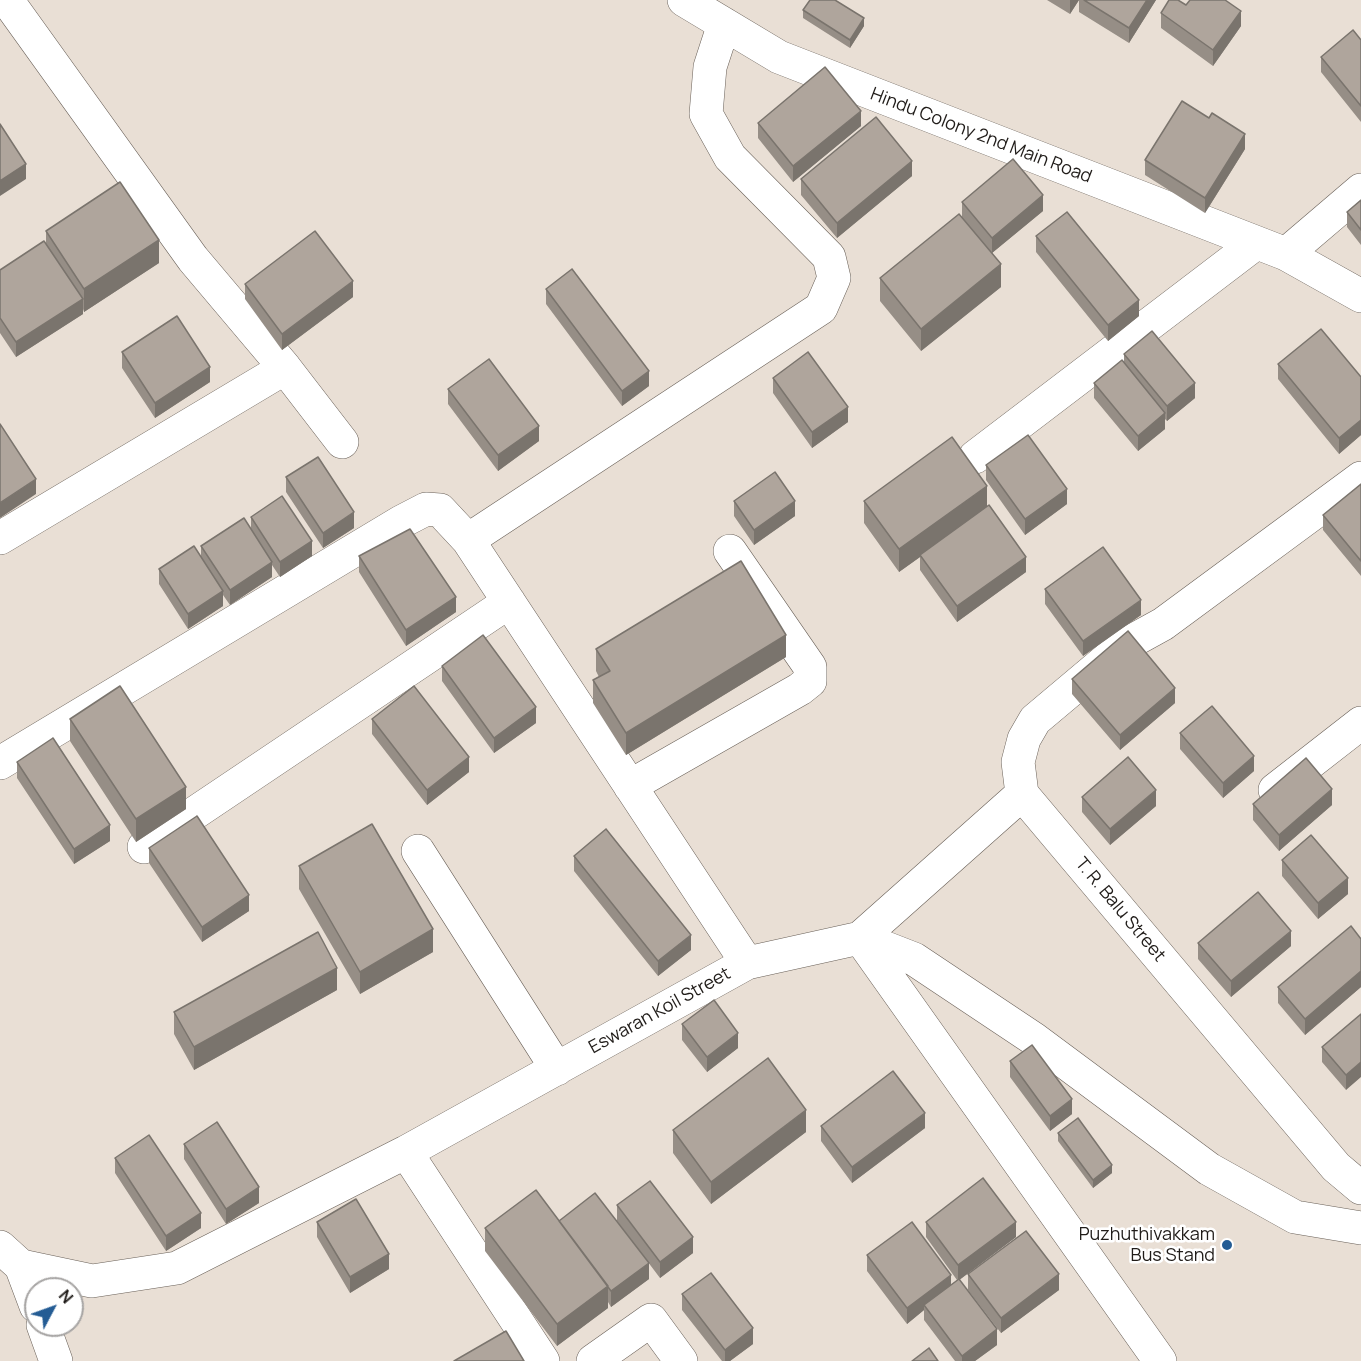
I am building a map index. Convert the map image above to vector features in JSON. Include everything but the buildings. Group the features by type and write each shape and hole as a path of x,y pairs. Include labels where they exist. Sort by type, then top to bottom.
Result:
{"street":[{"path":"8,0 193,259 285,368 342,442"},
{"name":"Hindu Colony 2nd Main Road","path":"684,0 779,57 1271,248 1361,296"},
{"path":"468,540 821,308 834,279 829,257 730,157 706,114 710,67 724,24"},
{"path":"975,457 1271,248 1361,190"},
{"path":"0,538 285,368"},
{"path":"860,938 1022,794 1018,762 1024,739 1035,720 1123,646 1163,624 1361,478"},
{"path":"0,763 401,522 426,509 440,510 468,540 747,963"},
{"path":"630,786 800,689 810,681 810,667 730,551"},
{"path":"144,847 510,602"},
{"path":"1257,805 1361,723"},
{"name":"T. R. Balu Street","path":"1022,794 1336,1167 1361,1188"},
{"path":"418,851 556,1069"},
{"path":"860,938 914,959 1034,1039 1209,1169 1295,1217 1354,1225 1361,1228"},
{"path":"860,938 1160,1361"},
{"name":"Eswaran Koil Street","path":"11,1256 92,1281 177,1268 406,1152 747,963 860,938"},
{"path":"406,1152 543,1361"},
{"path":"11,1256 24,1282"},
{"path":"593,1361 651,1320 681,1361"},
{"path":"47,1337 56,1361"}],"place":[{"name":"Puzhuthivakkam Bus Stand","path":"1227,1245"}]}
